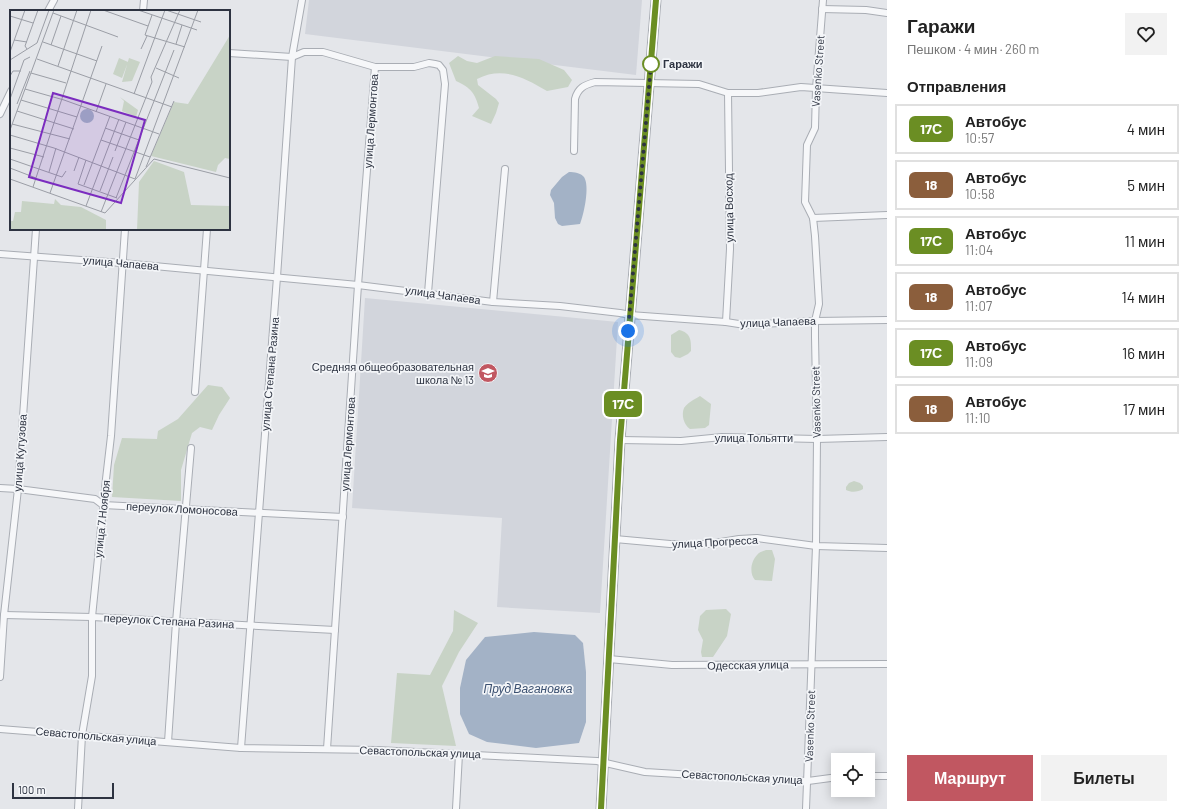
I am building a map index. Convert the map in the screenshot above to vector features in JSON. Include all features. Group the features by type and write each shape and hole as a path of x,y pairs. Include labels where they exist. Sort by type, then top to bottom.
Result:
{"street":[{"path":"49,10 54,0"},
{"path":"143,10 144,0"},
{"name":"улица Степана Разина","path":"241,748 277,277 292,57 302,0"},
{"path":"602,809 608,659 620,440 656,0"},
{"name":"Vasenko Street","path":"806,809 816,546 817,439 815,321 818,304 813,218 805,202 807,145 815,128 816,89 823,0"},
{"path":"822,9 866,10 887,13"},
{"path":"230,53 292,57 304,52 323,52 375,67 414,67 430,63 439,65 443,70 445,84 428,293"},
{"name":"улица Лермонтова","path":"327,749 358,285 375,67"},
{"path":"574,151 575,99 577,92 582,86 595,82 699,84 728,93 758,93 801,88 887,93"},
{"name":"улица Восход","path":"726,322 730,250 728,93"},
{"path":"0,114 10,94"},
{"path":"493,302 505,169"},
{"path":"813,218 887,215"},
{"name":"улица Кутузова","path":"0,677 4,615 18,489 36,230"},
{"name":"улица 7 Ноября","path":"78,809 82,735 92,676 92,617 111,436 125,230"},
{"path":"195,392 207,230"},
{"name":"улица Чапаева","path":"0,254 277,277 428,293 493,302 560,306 630,315 726,322 745,325 815,321 887,320"},
{"name":"улица Тольятти","path":"620,440 681,441 722,437 817,439 887,436"},
{"path":"168,742 176,622 191,448"},
{"name":"переулок Ломоносова","path":"0,488 18,489 95,500 103,505 343,517"},
{"name":"улица Прогресса","path":"615,539 678,544 715,544 739,539 757,538 816,546 887,548"},
{"name":"переулок Степана Разина","path":"4,615 92,617 335,630"},
{"name":"Одесская улица","path":"608,659 672,665 887,664"},
{"name":"Севастопольская улица","path":"0,729 241,748 327,749 459,754 603,762 645,772 808,781 831,778"},
{"path":"456,809 459,754"},
{"path":"875,776 887,776"}],"shaded area":[{"path":"309,0 642,0 636,75 305,34"},
{"path":"458,56 467,61 477,63 495,56 539,59 564,70 572,80 568,87 547,91 530,81 504,73 486,75 477,79 478,85 499,103 491,124 472,116 479,108 476,98 469,89 456,81 449,63"},
{"path":"365,298 618,322 600,613 497,607 502,518 352,508"},
{"path":"679,330 688,335 690,338 691,347 691,351 688,354 680,358 675,357 671,352 671,335"},
{"path":"208,385 222,387 230,398 219,415 212,430 200,427 192,433 181,470 181,501 112,497 114,465 122,438 157,439 158,431 178,419"},
{"path":"700,396 711,404 709,425 705,428 690,429 683,417 683,411 687,404"},
{"path":"854,481 860,483 863,486 863,489 855,492 846,490 849,483"},
{"path":"766,550 772,550 775,559 772,581 755,580 751,571 753,560 759,553"},
{"path":"726,609 731,614 727,636 713,657 702,657 701,652 703,640 698,630 700,616 706,610"},
{"path":"454,610 478,623 459,652 442,686 456,746 391,743 397,673 430,675 453,631"}],"water":[{"path":"569,172 579,174 584,177 586,181 586,200 580,224 562,226 558,224 555,218 554,203 550,195 551,190 562,177"},
{"name":"Пруд Вагановка","path":"534,632 575,635 583,643 586,672 586,722 579,743 536,748 487,742 469,734 460,714 460,688 466,660 485,637"}],"bus line":[{"name":"17С","path":"601,809 620,440 656,0"}],"place":[{"name":"Гаражи","path":"651,64"},
{"name":"Средняя общеобразовательная школа № 13","path":"488,373"}],"route":[{"path":"628,331 651,64"}]}
